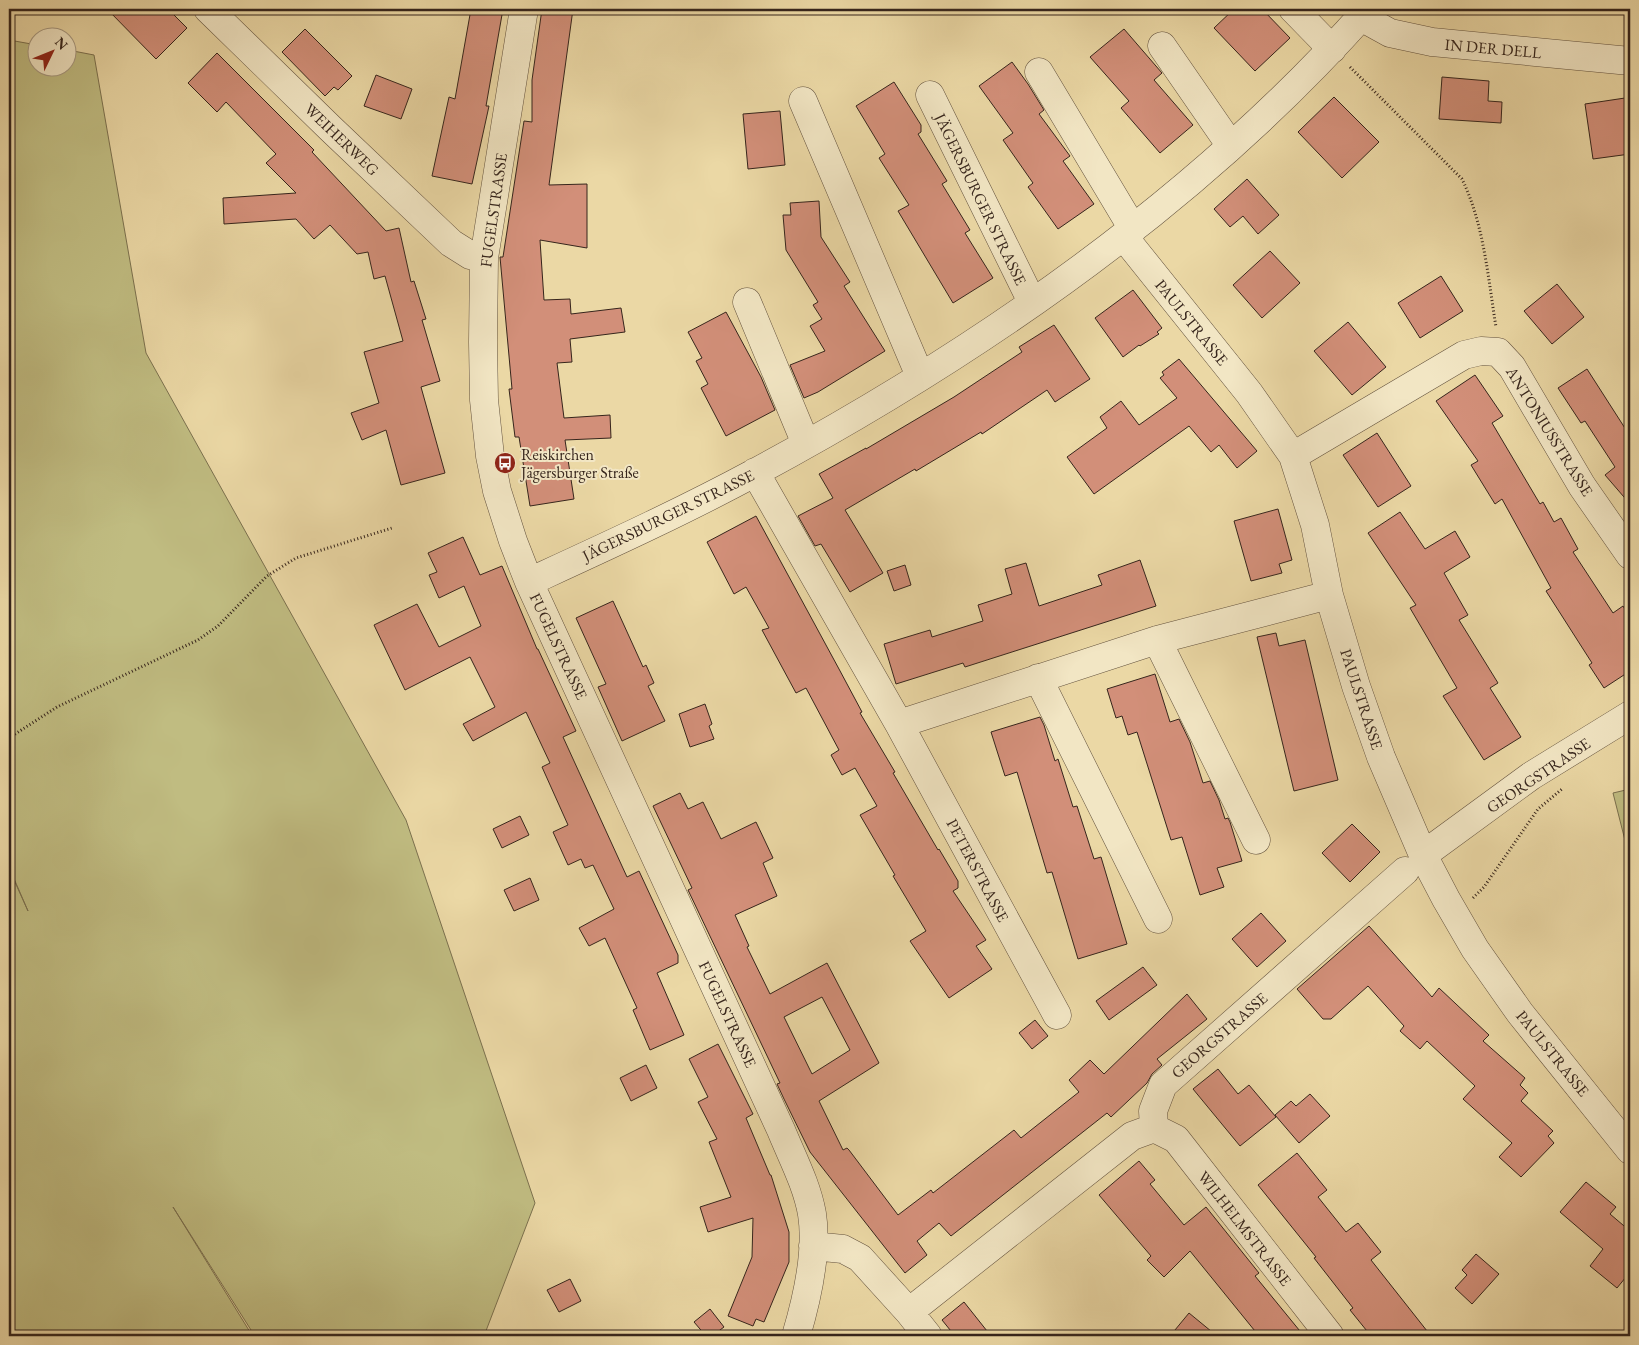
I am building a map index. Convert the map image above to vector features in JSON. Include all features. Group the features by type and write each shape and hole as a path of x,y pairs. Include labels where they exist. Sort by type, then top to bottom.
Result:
{"street":[{"name":"WEIHERWEG","path":"208,9 451,243 470,255 484,258"},
{"name":"FUGELSTRASSE","path":"524,9 484,258 484,400 490,456 497,491 529,582 781,1130 803,1182 812,1214 813,1246 804,1311 796,1336"},
{"path":"1293,9 1332,49"},
{"name":"JÄGERSBURGER STRASSE","path":"529,582 645,528 756,472 920,376 1032,302 1129,233 1232,146 1332,49 1364,13"},
{"name":"IN DER DELL","path":"1364,13 1390,33 1432,42 1630,61"},
{"path":"1162,46 1232,146"},
{"path":"1039,72 1129,233"},
{"name":"JÄGERSBURGER STRASSE","path":"930,95 1032,302"},
{"path":"803,101 920,376"},
{"name":"PAULSTRASSE","path":"1129,233 1249,393 1293,456 1315,525 1329,595 1356,686 1381,756 1414,863 1446,899 1475,949 1520,1013 1630,1150"},
{"path":"747,302 806,444"},
{"name":"ANTONIUSSTRASSE","path":"1293,456 1464,355 1481,351 1498,352 1512,367 1582,486 1630,555"},
{"name":"PETERSTRASSE","path":"756,472 899,724 1056,1015"},
{"path":"899,724 1157,640 1329,595"},
{"path":"1157,640 1256,840"},
{"path":"1038,678 1158,919"},
{"name":"GEORGSTRASSE","path":"1154,1128 1153,1111 1163,1085 1414,863 1531,776 1630,715"},
{"path":"909,1312 1132,1136 1154,1128"},
{"name":"WILHELMSTRASSE","path":"1154,1128 1176,1139 1330,1336"},
{"path":"813,1246 843,1249 860,1258 928,1336"}],"path":[{"path":"1332,49 1462,179 1471,197 1485,259 1497,331 1498,352"},
{"path":"9,738 57,707 198,640 218,626 267,576 296,558 392,528"},
{"path":"1484,887 1538,809 1566,786"}],"shaded area":[{"path":"9,40 28,43 28,78 78,78 78,52 94,55 146,353 406,820 535,1203 484,1336 250,1336 251,1330 173,1207 250,1332 249,1336 9,1336 9,869 28,911 9,867"},
{"path":"1630,789 1630,860 1613,793"}],"building":[{"path":"107,9 168,9 187,28 156,59"},
{"path":"471,9 503,9 486,106 489,106 472,184 432,176 449,97 455,99"},
{"path":"542,9 573,9 549,185 587,184 587,248 540,240 544,300 570,299 571,314 621,308 625,332 570,339 572,362 557,363 564,418 610,415 611,438 565,440 574,499 530,506 519,437 515,437 509,389 512,389 500,257 503,257 524,121 532,122 532,80"},
{"path":"1234,9 1262,9 1290,38 1255,71 1214,28"},
{"path":"305,29 352,76 338,90 334,87 325,96 282,52"},
{"path":"1124,29 1162,73 1154,80 1193,125 1160,153 1121,108 1129,101 1090,57"},
{"path":"217,53 314,150 312,152 386,231 399,228 411,282 414,281 426,319 422,320 440,381 421,387 445,473 401,485 386,430 362,440 351,413 379,403 364,352 403,341 385,276 374,279 368,252 357,254 330,225 314,239 296,219 224,224 223,198 296,193 266,163 276,154 226,102 217,112 188,83"},
{"path":"1012,62 1044,110 1039,114 1070,156 1063,161 1094,204 1058,229 1028,187 1033,183 1003,140 1013,133 979,86"},
{"path":"376,75 412,89 401,119 364,106"},
{"path":"1442,77 1489,81 1488,101 1502,102 1501,123 1439,119"},
{"path":"894,82 921,125 921,132 918,134 947,181 942,184 970,230 965,233 993,278 953,303 898,211 909,205 879,158 885,154 856,106"},
{"path":"1334,97 1379,142 1342,178 1298,132"},
{"path":"1625,98 1630,133 1630,154 1593,159 1585,104"},
{"path":"780,111 785,165 748,169 743,114"},
{"path":"1247,179 1279,215 1258,234 1243,216 1230,227 1214,209"},
{"path":"819,201 821,237 850,282 844,286 885,351 818,392 804,398 790,365 825,351 810,326 822,319 813,305 818,302 786,250 783,215 791,215 790,203"},
{"path":"1270,251 1300,283 1262,318 1233,285"},
{"path":"1441,276 1463,311 1420,338 1398,303"},
{"path":"1557,284 1584,317 1552,344 1524,311"},
{"path":"1133,290 1162,328 1157,332 1159,334 1123,357 1095,318"},
{"path":"726,312 761,377 775,410 726,436 701,388 708,384 696,361 702,358 688,332"},
{"path":"1348,322 1386,367 1352,395 1314,351"},
{"path":"1054,325 1090,379 1055,402 1047,390 982,434 981,432 845,510 883,573 850,592 821,544 815,546 798,516 833,498 819,474 866,449 954,397 1022,352 1019,347"},
{"path":"1179,359 1257,451 1237,468 1219,445 1211,452 1189,426 1094,494 1067,457 1107,428 1100,417 1121,401 1139,425 1177,398 1160,378 1164,375 1162,372"},
{"path":"1587,369 1630,436 1630,504 1605,475 1615,467 1585,421 1581,423 1558,388"},
{"path":"1475,375 1503,416 1492,423 1540,504 1543,502 1554,522 1561,518 1578,549 1573,552 1613,613 1623,606 1630,618 1630,671 1604,688 1589,665 1592,663 1546,591 1551,588 1502,499 1495,504 1471,465 1478,461 1436,401"},
{"path":"1377,433 1411,486 1378,507 1343,455"},
{"path":"1278,509 1292,560 1279,564 1282,573 1251,581 1234,521"},
{"path":"1400,512 1425,549 1455,531 1470,557 1444,573 1468,615 1459,620 1498,683 1490,688 1521,737 1484,760 1443,696 1457,688 1410,608 1416,605 1368,533"},
{"path":"756,516 862,712 860,713 895,772 893,773 958,881 958,888 953,891 986,940 976,946 992,969 949,998 910,941 926,931 860,815 877,806 855,768 842,775 831,755 839,750 806,688 796,693 762,630 769,628 746,587 734,594 707,542"},
{"path":"463,537 480,575 502,566 537,649 576,731 563,737 627,877 639,871 678,955 678,963 657,973 684,1035 650,1050 633,1010 637,1008 605,938 589,946 579,928 614,909 593,865 585,868 581,859 568,865 553,832 568,825 542,767 550,763 526,712 473,741 463,724 495,707 470,657 405,690 374,625 417,604 439,647 481,626 464,586 439,598 429,575 437,572 428,553"},
{"path":"1140,560 1156,606 965,667 963,663 896,684 884,644 930,630 932,637 983,621 978,605 1012,594 1005,569 1026,563 1039,606 1102,585 1098,575"},
{"path":"905,565 911,585 894,591 887,571"},
{"path":"613,601 643,667 646,665 654,683 648,686 665,721 622,741 598,687 606,684 576,618"},
{"path":"1276,633 1279,646 1305,640 1338,780 1294,791 1257,637"},
{"path":"1155,674 1170,722 1179,719 1190,742 1203,783 1210,781 1225,819 1228,818 1230,822 1242,861 1217,868 1224,887 1200,895 1182,837 1171,840 1137,732 1128,735 1122,716 1116,718 1107,689"},
{"path":"705,704 712,724 709,726 714,739 690,747 679,714"},
{"path":"1040,717 1055,761 1058,759 1073,807 1077,806 1094,859 1101,857 1127,944 1078,959 1052,872 1047,873 1017,772 1005,776 991,732"},
{"path":"680,793 688,809 703,802 721,839 756,822 773,858 763,863 777,896 735,915 749,946 747,947 770,994 827,963 879,1063 819,1101 843,1150 847,1148 849,1150 898,1215 931,1190 933,1193 1014,1130 1021,1138 1079,1092 1069,1080 1090,1060 1104,1074 1187,994 1207,1019 1157,1059 1162,1065 1152,1074 1147,1083 1111,1117 1107,1113 951,1236 939,1223 917,1241 927,1255 905,1273 810,1152 777,1084 780,1083 688,890 692,888 653,806","holes":["822,997 850,1050 812,1074 784,1017"]},
{"path":"520,816 529,835 502,848 493,829"},
{"path":"1352,824 1380,852 1350,882 1322,853"},
{"path":"530,878 539,900 514,911 504,890"},
{"path":"1261,913 1286,941 1257,967 1232,939"},
{"path":"1369,926 1432,997 1439,988 1489,1035 1483,1041 1525,1078 1520,1085 1528,1093 1521,1101 1553,1131 1548,1136 1554,1143 1521,1177 1499,1157 1512,1143 1463,1099 1475,1086 1427,1041 1420,1049 1400,1031 1404,1026 1368,986 1331,1019 1323,1019 1297,989"},
{"path":"1143,967 1157,985 1109,1020 1096,1001"},
{"path":"1035,1020 1048,1036 1032,1049 1019,1033"},
{"path":"718,1044 753,1114 746,1118 771,1175 789,1232 789,1262 764,1322 756,1319 753,1326 728,1316 752,1257 753,1218 708,1232 700,1207 731,1197 709,1142 717,1139 698,1102 708,1097 689,1059"},
{"path":"646,1065 657,1088 631,1101 620,1078"},
{"path":"1218,1069 1238,1094 1249,1085 1276,1117 1240,1146 1193,1089"},
{"path":"1310,1094 1330,1116 1299,1143 1275,1115 1291,1101 1296,1106"},
{"path":"1297,1153 1327,1190 1318,1197 1346,1232 1358,1223 1381,1252 1371,1260 1431,1336 1371,1336 1350,1310 1353,1308 1314,1258 1316,1257 1258,1185"},
{"path":"1139,1161 1155,1180 1150,1184 1184,1225 1206,1207 1259,1273 1255,1276 1304,1336 1259,1336 1190,1251 1164,1277 1147,1260 1151,1256 1099,1195"},
{"path":"1586,1182 1616,1207 1610,1214 1630,1231 1630,1272 1617,1288 1590,1266 1603,1249 1560,1212"},
{"path":"1476,1254 1499,1274 1472,1304 1455,1288 1467,1275 1462,1270"},
{"path":"570,1279 581,1301 559,1312 547,1290"},
{"path":"964,1302 991,1336 955,1336 942,1320"},
{"path":"710,1309 724,1327 712,1336 706,1336 694,1322"},
{"path":"1189,1313 1217,1336 1170,1336"}],"place":[{"name":"Reiskirchen Jägersburger Straße","path":"505,463"}]}
